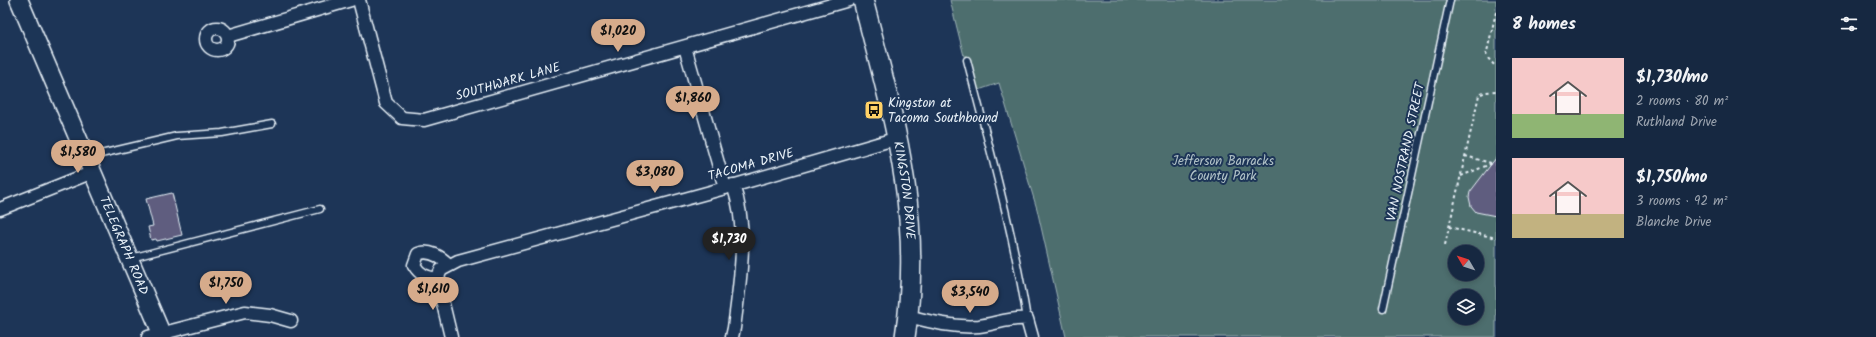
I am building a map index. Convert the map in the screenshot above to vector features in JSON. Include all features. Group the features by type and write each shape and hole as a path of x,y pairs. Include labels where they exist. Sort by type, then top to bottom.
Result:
{"main road":[{"name":"TELEGRAPH ROAD","path":"19,0 129,258 157,336"},
{"name":"KINGSTON DRIVE","path":"863,0 898,138 907,188 911,234 911,280 905,337"}],"street":[{"path":"228,36 351,0"},
{"name":"SOUTHWARK LANE","path":"359,0 386,103 402,118 424,120 849,0"},
{"path":"685,47 729,186 739,201 742,257 732,337"},
{"name":"TACOMA DRIVE","path":"449,265 898,138"},
{"path":"0,209 90,165"},
{"path":"437,280 426,277 418,271 414,265 418,254 423,252 432,253 449,265 441,270 437,280 451,337"},
{"path":"157,336 245,312 270,315 291,321"},
{"path":"908,316 950,326 977,326 1019,318 1027,319 1032,337"}],"lane":[{"name":"VAN NOSTRAND STREET","path":"1383,309 1450,0"},
{"path":"967,60 996,170 1020,277 1027,319"},
{"path":"90,165 177,136 222,133 272,124"},
{"path":"129,258 320,209"}],"path":[{"path":"1496,12 1486,56 1496,67"},
{"path":"1445,245 1479,95 1486,92 1496,92"},
{"path":"1460,176 1492,163 1465,156"},
{"path":"1449,227 1496,238"}],"green space":[{"name":"Jefferson Barracks County Park","path":"950,0 1496,0 1496,337 1066,337 1037,209 999,83 973,92"}],"building":[{"path":"1496,158 1496,216 1476,212 1471,206 1469,197 1470,192"},
{"path":"172,193 182,235 157,241 156,239 151,240 148,227 153,226 146,199"}],"place":[{"name":"Kingston at Tacoma Southbound","path":"874,110"}]}
